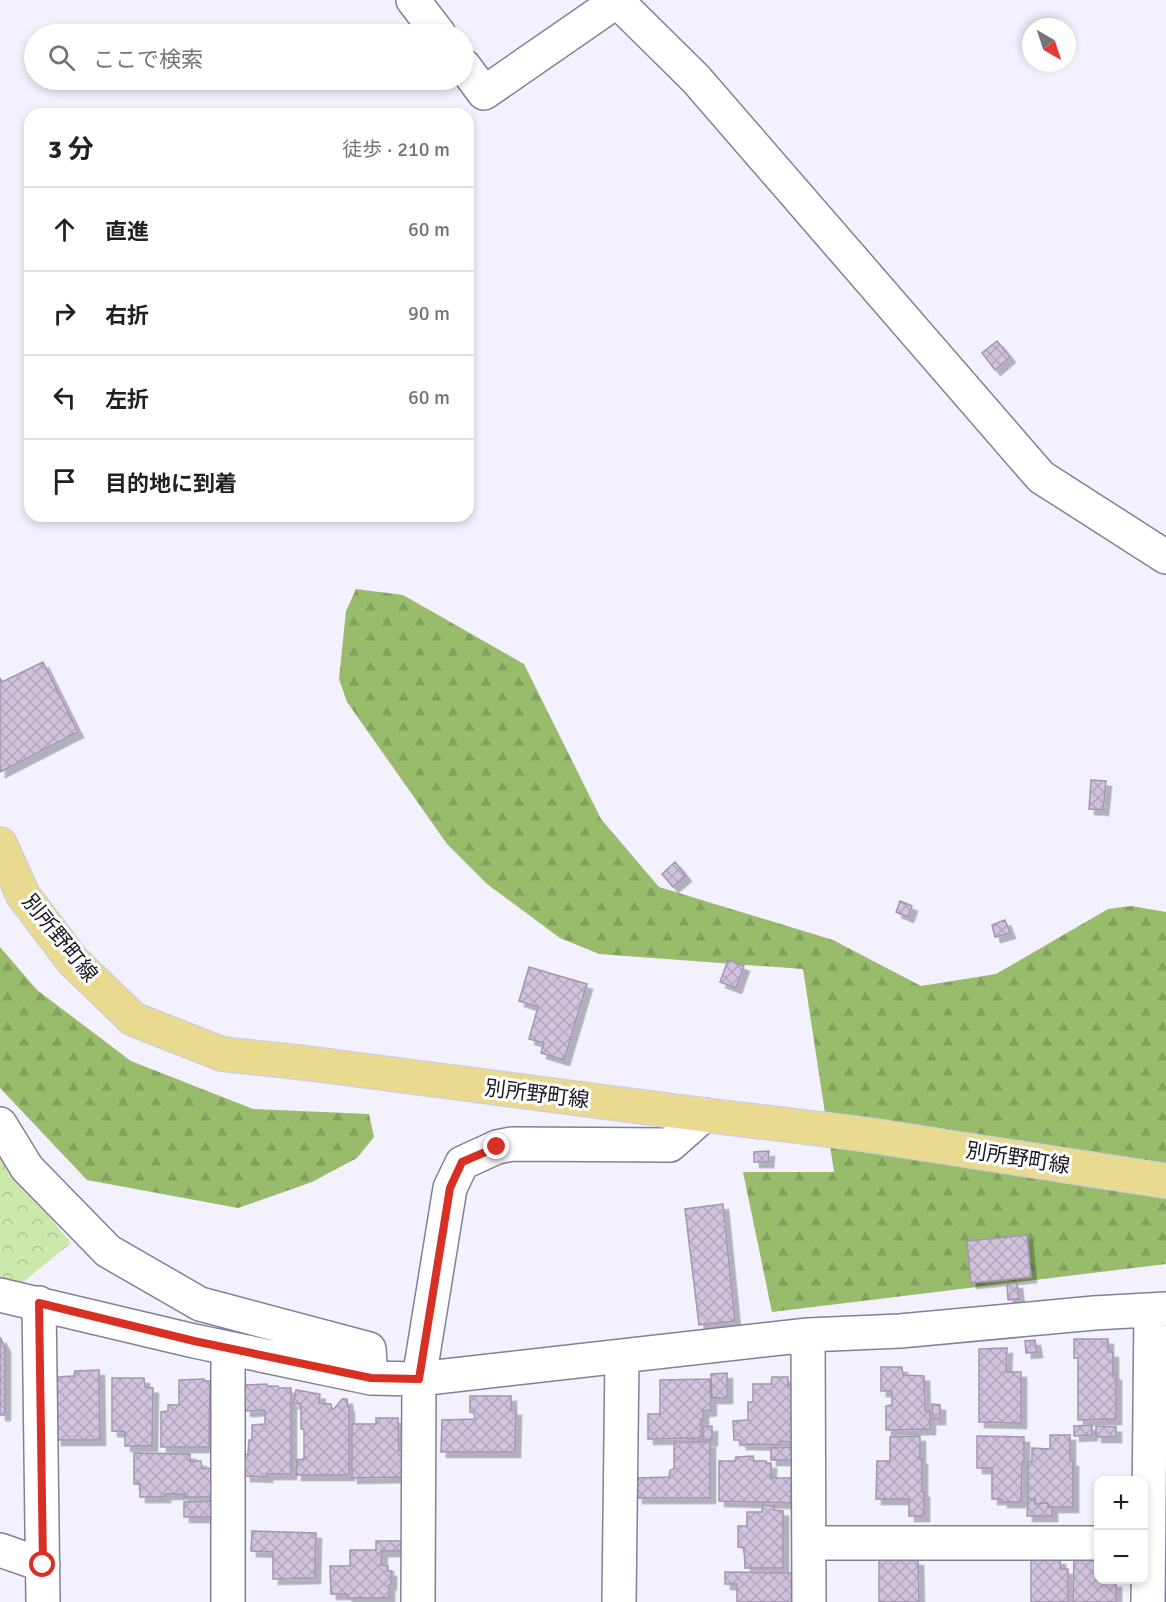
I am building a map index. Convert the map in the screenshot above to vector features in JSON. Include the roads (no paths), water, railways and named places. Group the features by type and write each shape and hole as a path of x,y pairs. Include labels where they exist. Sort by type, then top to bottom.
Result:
{"main road":[{"name":"別所野町線","path":"1,848 23,895 73,961 134,1020 222,1054 862,1134 1166,1181"}],"street":[{"path":"413,0 431,24"},
{"path":"474,80 484,93 617,1 696,79 1041,477 1166,557"},
{"path":"418,1602 419,1379 450,1188 462,1162 497,1147 512,1144 670,1145 704,1115"},
{"path":"0,1124 27,1168 108,1251 200,1304 369,1349 371,1378"},
{"path":"0,1295 228,1348 371,1378 419,1379 808,1335 1159,1310 1147,1530"},
{"path":"39,1303 43,1602"},
{"path":"808,1335 809,1602"},
{"path":"228,1348 228,1602"},
{"path":"619,1602 622,1356"},
{"path":"809,1542 1094,1543"},
{"path":"0,1550 43,1565"},
{"path":"1147,1584 1148,1602"}]}
